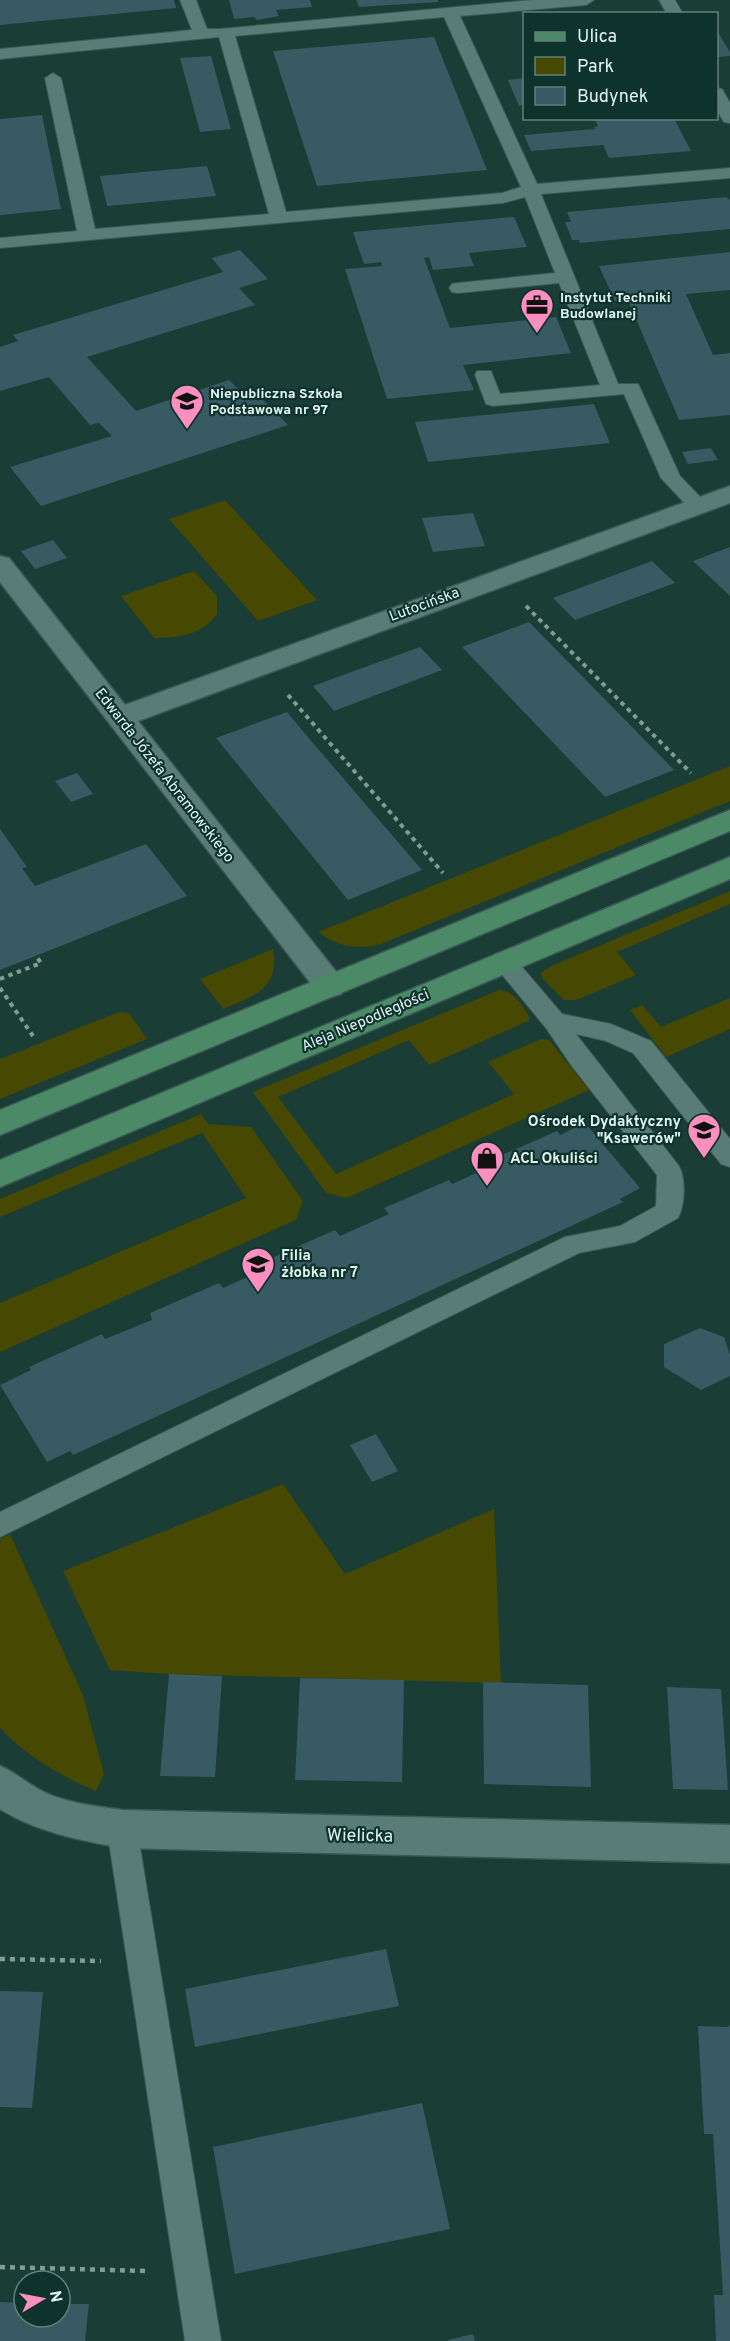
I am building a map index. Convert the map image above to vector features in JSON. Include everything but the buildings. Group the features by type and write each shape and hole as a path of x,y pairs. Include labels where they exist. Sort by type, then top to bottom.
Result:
{"main road":[{"path":"0,1123 730,820"},
{"name":"Aleja Niepodległości","path":"0,1174 503,960 730,867"}],"street":[{"name":"Lutocińska","path":"120,717 730,494"},
{"name":"Edwarda Józefa Abramowskiego","path":"0,564 330,986"},
{"name":"Wielicka","path":"0,1785 17,1799 53,1814 122,1829 730,1844"}],"lane":[{"path":"188,0 201,34"},
{"path":"0,54 226,32 340,16 450,12 586,0"},
{"path":"450,12 531,190 611,390"},
{"path":"226,32 279,218"},
{"path":"53,78 87,235"},
{"path":"718,95 730,118"},
{"path":"0,243 503,198 531,190 730,173"},
{"path":"458,288 566,277"},
{"path":"484,375 494,400 631,388 671,478 698,506"},
{"path":"0,1525 574,1244 626,1235 669,1211 670,1173 580,1059 555,1022 503,960"},
{"path":"555,1022 627,1037 642,1047 730,1157"},
{"path":"122,1829 203,2341"}],"path":[{"path":"526,605 691,773"},
{"path":"286,693 443,873"},
{"path":"0,979 41,963 36,956"},
{"path":"0,988 33,1036"},
{"path":"0,1959 106,1961"},
{"path":"0,2267 154,2271"}],"green space":[{"path":"225,500 317,600 258,621 169,519"},
{"path":"194,571 217,596 217,614 197,631 172,637 154,638 121,596"},
{"path":"730,766 730,801 381,944 364,947 348,946 333,941 318,932"},
{"path":"730,891 730,904 617,952 636,975 576,1000 564,1000 542,978 541,973 551,966"},
{"path":"273,949 274,963 268,982 262,989 245,1000 223,1009 200,979"},
{"path":"499,990 509,993 518,1000 530,1018 528,1021 429,1065 409,1040 278,1097 336,1174 514,1094 488,1062 541,1039 549,1040 589,1090 347,1198 326,1193 253,1092"},
{"path":"730,998 730,1029 666,1057 630,1010 642,1005 661,1027"},
{"path":"119,1012 129,1013 147,1039 0,1099 0,1059"},
{"path":"201,1114 208,1124 251,1127 303,1201 296,1220 0,1352 0,1303 246,1198 202,1133 0,1217 0,1199"},
{"path":"283,1484 345,1574 494,1509 501,1683 169,1674 110,1670 63,1571"},
{"path":"10,1534 83,1695 104,1774 96,1791 44,1764 21,1748 0,1728 0,1539"}],"place":[{"name":"Instytut Techniki Budowlanej","path":"537,334"},
{"name":"Niepubliczna Szkoła Podstawowa nr 97","path":"187,430"},
{"name":"Ośrodek Dydaktyczny \"Ksawerów\"","path":"704,1159"},
{"name":"ACL Okuliści","path":"487,1187"},
{"name":"Filia żłobka nr 7","path":"258,1293"}]}
